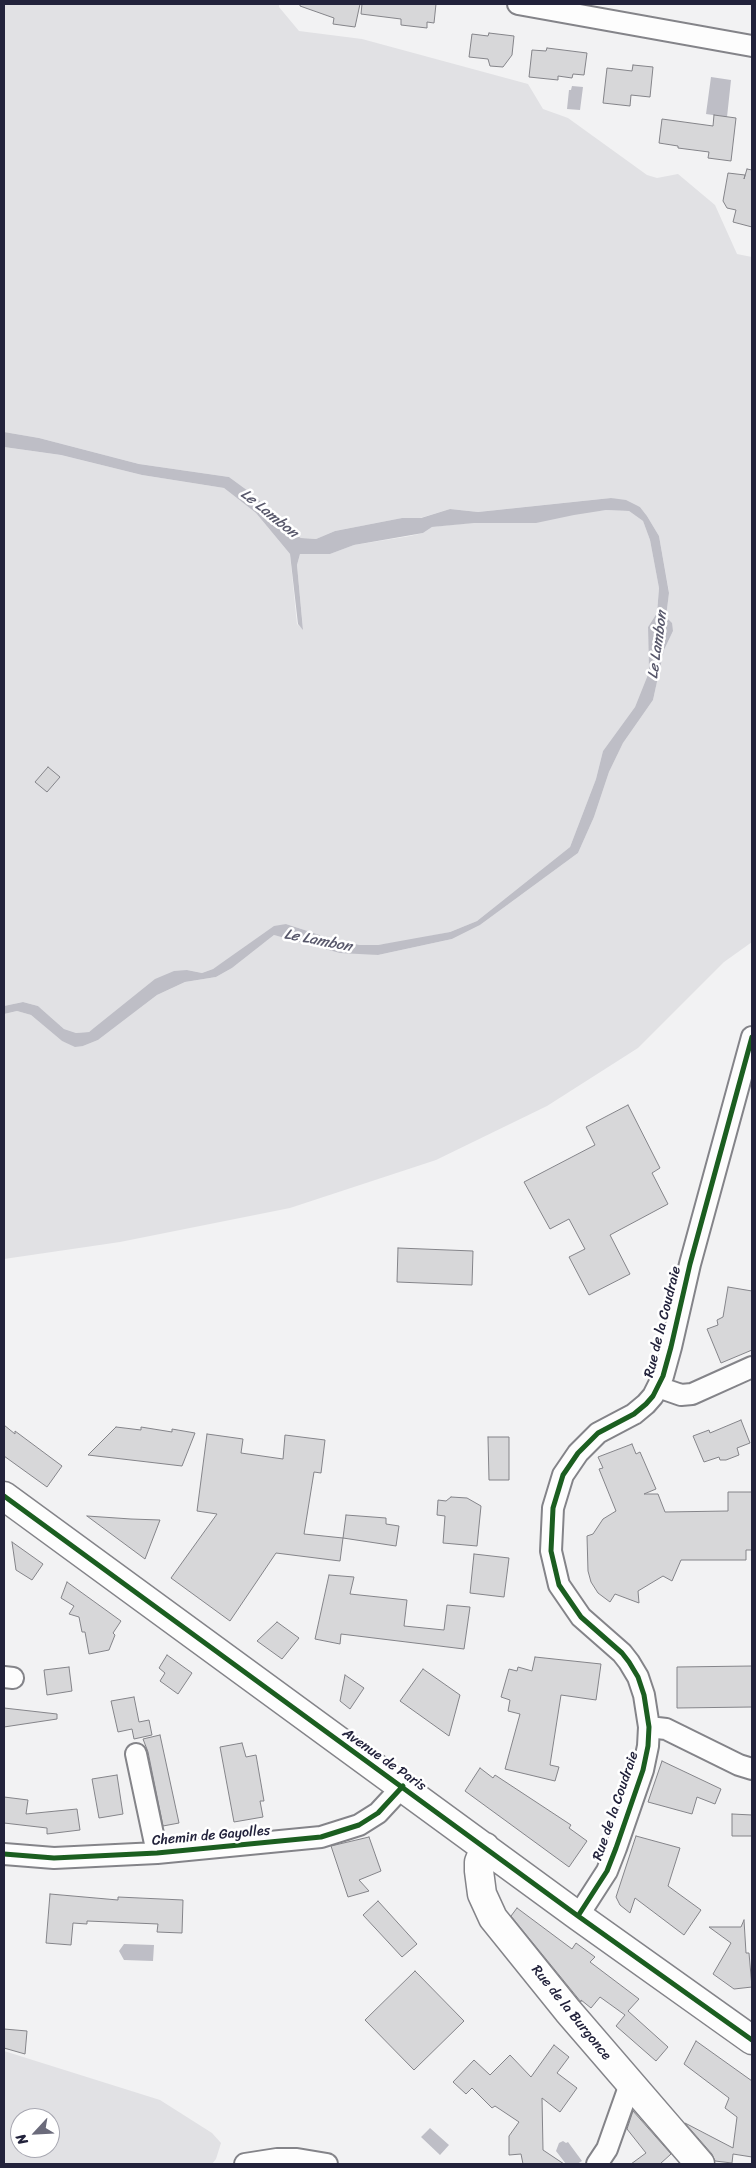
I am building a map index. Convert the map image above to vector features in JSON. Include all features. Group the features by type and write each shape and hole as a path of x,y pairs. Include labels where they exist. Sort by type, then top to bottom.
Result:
{"main road":[{"name":"Avenue de Paris","path":"4,1496 403,1786 578,1916 752,2040"},
{"name":"Rue de la Burgonce","path":"485,1847 478,1872 482,1894 493,1918 568,2012 700,2164"}],"street":[{"path":"518,4 752,46"},
{"name":"Rue de la Coudraie","path":"578,1916 606,1871 616,1848 643,1770 648,1746 649,1727 644,1695 638,1677 629,1662 622,1653 581,1617 559,1585 551,1551 553,1508 563,1476 570,1463 598,1433 634,1414 653,1396 658,1387 671,1347 690,1264 752,1037"},
{"name":"Rue de la Coudraie","path":"658,1387 681,1395 692,1394 752,1367"},
{"path":"649,1727 666,1729 739,1765 752,1769"},
{"path":"136,1754 157,1853"},
{"name":"Chemin de Gayolles","path":"4,1854 46,1858 157,1853 321,1837 359,1825 378,1813 403,1786"},
{"path":"597,2164 607,2149 630,2084"},
{"path":"245,2164 277,2159 297,2159 327,2164"}],"shaded area":[{"path":"4,4 279,4 279,7 299,31 362,39 528,84 543,109 568,118 647,175 657,178 678,174 715,205 737,254 752,257 752,942 724,962 638,1048 547,1106 436,1160 290,1208 120,1242 4,1259 4,1014 17,1011 31,1015 62,1041 83,1046 98,1040 157,995 185,982 216,977 232,968 274,935 378,955 452,939 480,925 578,853 594,817 609,772 623,743 653,700 664,650 673,631 666,617 669,592 659,536 640,507 611,498 478,512 450,509 420,518 402,518 335,531 316,539 301,538 290,531 255,496 229,477 139,464 39,438 4,432"},
{"path":"4,447 61,455 142,475 224,488 256,513 290,554 297,624 303,629 297,565 300,554 330,554 354,545 423,533 432,527 606,510 629,511 643,521 650,540 659,588 657,613 648,627 649,672 635,707 603,751 596,779 570,847 477,921 450,932 402,942 360,945 335,940 286,924 213,969 202,973 187,970 89,1032 76,1033 64,1029 38,1006 23,1002 4,1006"},
{"path":"4,2051 160,2100 212,2133 221,2143 216,2159 212,2164 4,2164"}],"water":[{"path":"711,77 731,80 727,117 706,114"},
{"path":"572,86 583,87 580,110 567,109 569,90 571,90"},
{"name":"Le Lambon","path":"4,432 39,438 139,464 229,477 255,496 290,531 301,538 316,539 335,531 402,518 421,518 450,509 478,512 611,498 626,500 640,507 659,536 669,593 666,617 672,623 673,631 664,650 653,700 623,743 609,772 594,817 578,853 480,925 452,939 378,955 340,953 274,935 232,968 216,977 185,982 157,995 98,1040 83,1046 75,1047 62,1041 31,1015 17,1011 4,1014 4,1006 23,1002 38,1006 64,1029 76,1033 89,1032 155,979 174,971 187,970 202,973 213,969 274,926 286,924 335,940 360,945 378,945 450,932 477,921 570,847 596,779 603,751 635,707 649,672 648,627 657,613 659,588 650,540 643,521 629,511 606,510 536,523 474,523 432,527 423,533 354,545 330,554 300,554 297,565 303,630 298,624 290,554 256,513 224,488 142,475 61,455 4,447"},
{"path":"124,1944 154,1945 153,1961 124,1960 119,1951"},
{"path":"430,2128 449,2145 440,2155 421,2137"},
{"path":"563,2141 568,2142 582,2161 577,2164 566,2164 556,2151 559,2143"}],"building":[{"path":"300,4 360,4 355,27 333,24 334,18 300,6"},
{"path":"362,4 436,4 434,23 427,22 427,28 401,25 401,19 361,14"},
{"path":"489,33 514,36 512,55 503,67 490,66 488,59 469,57 472,34 488,36"},
{"path":"547,48 587,53 584,75 573,74 572,78 558,76 558,80 529,77 532,50 546,51"},
{"path":"633,65 653,67 650,97 631,95 630,106 603,103 607,68 632,71"},
{"path":"714,115 736,118 731,161 708,158 709,152 678,148 678,146 659,143 662,119 713,126"},
{"path":"747,169 752,170 752,227 733,222 736,210 727,208 723,201 728,173 745,175 744,179"},
{"path":"48,767 60,777 47,792 35,782"},
{"path":"628,1105 660,1168 652,1173 668,1204 610,1235 630,1274 589,1295 569,1257 585,1249 569,1219 550,1229 524,1182 595,1145 586,1127"},
{"path":"398,1248 473,1251 472,1285 397,1282"},
{"path":"728,1287 752,1291 752,1350 721,1363 707,1329 718,1325 717,1320 723,1317"},
{"path":"741,1420 750,1443 737,1448 739,1455 726,1460 720,1460 719,1457 704,1462 693,1436 709,1430 710,1433"},
{"path":"4,1425 62,1466 47,1487 4,1456"},
{"path":"116,1427 141,1430 141,1427 172,1432 172,1429 195,1433 182,1466 88,1455"},
{"path":"207,1434 243,1439 241,1453 283,1459 285,1435 325,1440 321,1473 314,1472 304,1534 343,1538 340,1561 276,1553 230,1621 171,1578 217,1514 197,1511"},
{"path":"488,1437 509,1437 509,1480 489,1480"},
{"path":"632,1444 636,1454 640,1452 656,1489 644,1494 658,1494 665,1512 728,1511 728,1492 752,1492 752,1550 746,1550 746,1560 681,1560 672,1581 663,1576 638,1591 639,1603 615,1594 610,1602 598,1593 591,1582 588,1571 587,1536 593,1534 603,1519 616,1511 599,1469 603,1468 598,1457"},
{"path":"451,1497 467,1498 481,1506 477,1546 443,1543 445,1516 437,1515 438,1500 446,1501"},
{"path":"346,1515 386,1518 386,1524 399,1526 396,1546 343,1538"},
{"path":"87,1516 131,1519 160,1520 145,1559"},
{"path":"12,1542 43,1564 32,1580 16,1570"},
{"path":"474,1554 509,1558 504,1597 470,1593"},
{"path":"329,1575 354,1577 350,1594 407,1600 404,1626 444,1630 447,1605 470,1607 464,1649 341,1634 340,1644 315,1639"},
{"path":"67,1582 121,1621 113,1633 115,1635 109,1650 89,1654 85,1632 82,1632 79,1617 69,1614 74,1606 61,1598"},
{"path":"277,1622 299,1638 282,1659 257,1641"},
{"path":"167,1655 192,1673 178,1694 160,1681 165,1673 159,1668"},
{"path":"535,1657 601,1664 596,1700 561,1695 550,1765 559,1767 555,1781 505,1769 520,1714 508,1711 510,1700 501,1697 509,1669 517,1671 518,1667 532,1671"},
{"path":"752,1666 752,1707 677,1708 677,1667"},
{"path":"69,1667 72,1691 47,1695 44,1670"},
{"path":"423,1669 460,1695 449,1736 400,1701"},
{"path":"345,1675 364,1688 350,1709 340,1701"},
{"path":"134,1697 139,1722 149,1720 152,1735 134,1739 132,1729 118,1732 111,1701"},
{"path":"4,1708 57,1714 57,1719 4,1727"},
{"path":"160,1735 179,1823 163,1826 148,1752 143,1739"},
{"path":"242,1743 246,1757 256,1755 264,1801 260,1801 263,1817 234,1822 220,1747"},
{"path":"662,1761 721,1789 715,1804 697,1797 692,1814 648,1802"},
{"path":"480,1768 493,1778 495,1775 571,1825 569,1828 587,1841 569,1867 465,1791"},
{"path":"117,1775 123,1814 99,1818 92,1779"},
{"path":"4,1797 28,1800 26,1814 77,1809 80,1830 47,1834 47,1828 4,1823"},
{"path":"732,1814 752,1815 752,1836 732,1836"},
{"path":"636,1836 680,1848 668,1886 701,1910 684,1935 635,1898 630,1913 620,1905 616,1897"},
{"path":"369,1837 381,1871 359,1880 369,1891 348,1897 331,1846"},
{"path":"50,1894 118,1900 118,1897 183,1900 182,1933 157,1932 158,1924 87,1921 87,1924 73,1923 71,1945 46,1943"},
{"path":"378,1901 417,1944 402,1957 363,1915"},
{"path":"517,1908 572,1949 576,1943 595,1957 590,1962 639,1999 628,2011 668,2047 656,2061 616,2026 625,2015 600,1997 591,2008 581,2000 581,2002 511,1916"},
{"path":"744,1920 746,1953 749,1953 752,1987 734,1989 713,1974 731,1943 709,1927 741,1927"},
{"path":"415,1971 464,2021 414,2070 365,2020"},
{"path":"4,2029 27,2031 25,2054 4,2048"},
{"path":"696,2041 752,2081 752,2157 733,2154 732,2163 715,2161 712,2154 685,2123 733,2148 737,2117 725,2108 729,2098 684,2064"},
{"path":"554,2045 569,2057 557,2073 577,2088 560,2112 542,2098 543,2150 564,2164 523,2164 521,2154 509,2155 509,2136 519,2122 495,2106 492,2108 472,2088 466,2094 453,2082 474,2060 490,2075 510,2055 531,2077"},
{"path":"633,2111 671,2154 660,2164 631,2164 646,2153 627,2129"}],"cycle path":[{"path":"578,1916 607,1871 616,1848 643,1770 648,1746 649,1727 644,1695 638,1677 629,1662 622,1653 581,1617 559,1585 551,1551 553,1508 563,1475 578,1453 598,1433 634,1414 646,1404 653,1396 663,1376 690,1264 752,1037"},
{"path":"4,1496 578,1916 752,2040"},
{"path":"4,1854 54,1858 157,1853 321,1837 359,1825 378,1813 403,1786"}]}
